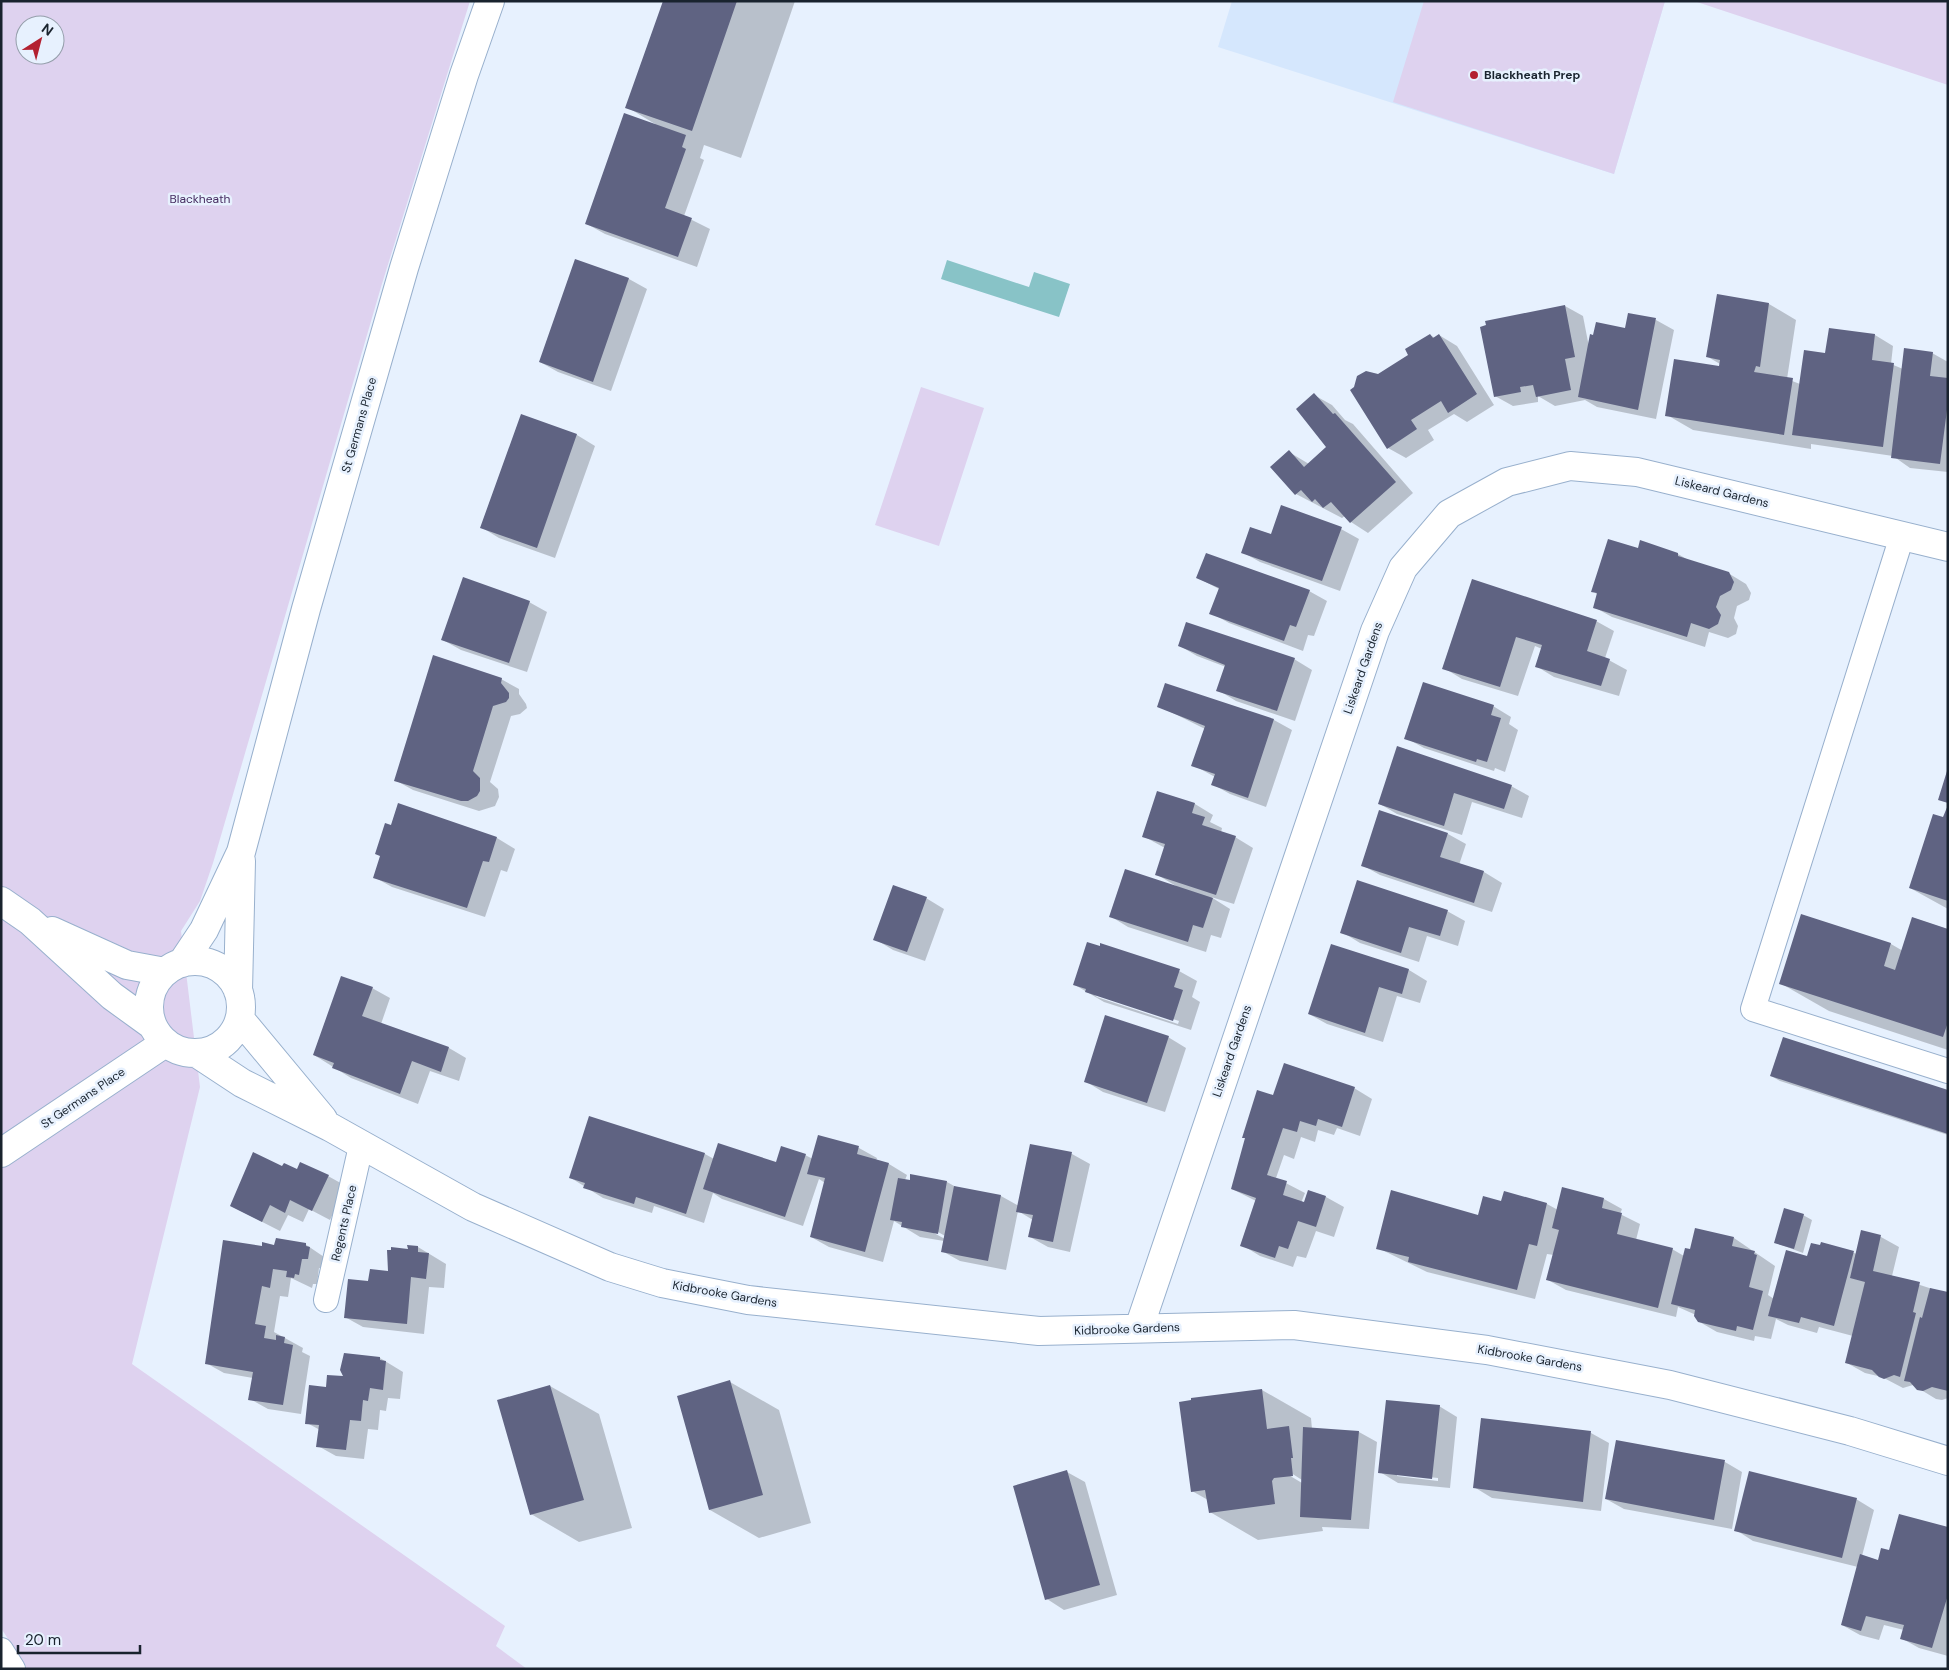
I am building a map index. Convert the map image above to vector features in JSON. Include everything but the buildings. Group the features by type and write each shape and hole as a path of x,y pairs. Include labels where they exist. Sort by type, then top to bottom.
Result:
{"street":[{"name":"St Germans Place","path":"241,852 306,609 404,268 464,75 490,1"},
{"name":"Liskeard Gardens","path":"1138,1328 1375,631 1403,568 1449,514 1507,482 1570,466 1637,472 1948,546"},
{"path":"158,1034 149,1015 150,996 154,986 174,967 204,930 241,852"},
{"path":"198,1054 217,1048 225,1043 240,1019 241,1009 238,991 241,852"},
{"path":"1,901 30,921 112,996 179,1051 198,1054 242,1084 330,1127"},
{"path":"30,921 127,965 174,967 202,962 211,964 227,974 238,991"},
{"path":"240,1019 330,1127"},
{"name":"St Germans Place","path":"1,1153 158,1034"},
{"name":"Kidbrooke Gardens","path":"330,1127 473,1207 610,1267 662,1283 748,1300 946,1323 1039,1331 1294,1325 1487,1350 1670,1385 1850,1431 1948,1461"}],"lane":[{"path":"1902,536 1753,1009 1948,1071"},
{"name":"Regents Place","path":"326,1300 361,1146"},
{"path":"1,1650 13,1669"}],"shaded area":[{"name":"Blackheath Prep","path":"1232,1 1665,1 1614,174 1218,47"},
{"path":"947,260 1029,287 1034,272 1070,284 1059,317 941,279"}],"green space":[{"name":"Blackheath","path":"1,1 470,1 381,287 213,863 200,901 181,931 200,1087 132,1364 505,1626 496,1646 527,1669 27,1669 1,1628"},
{"name":"Blackheath Prep","path":"1424,1 1665,1 1614,174 1393,102"},
{"path":"1694,1 1948,1 1948,85"},
{"path":"921,387 984,408 939,546 875,525"}],"place":[{"name":"Blackheath Prep","path":"1474,75"}]}
